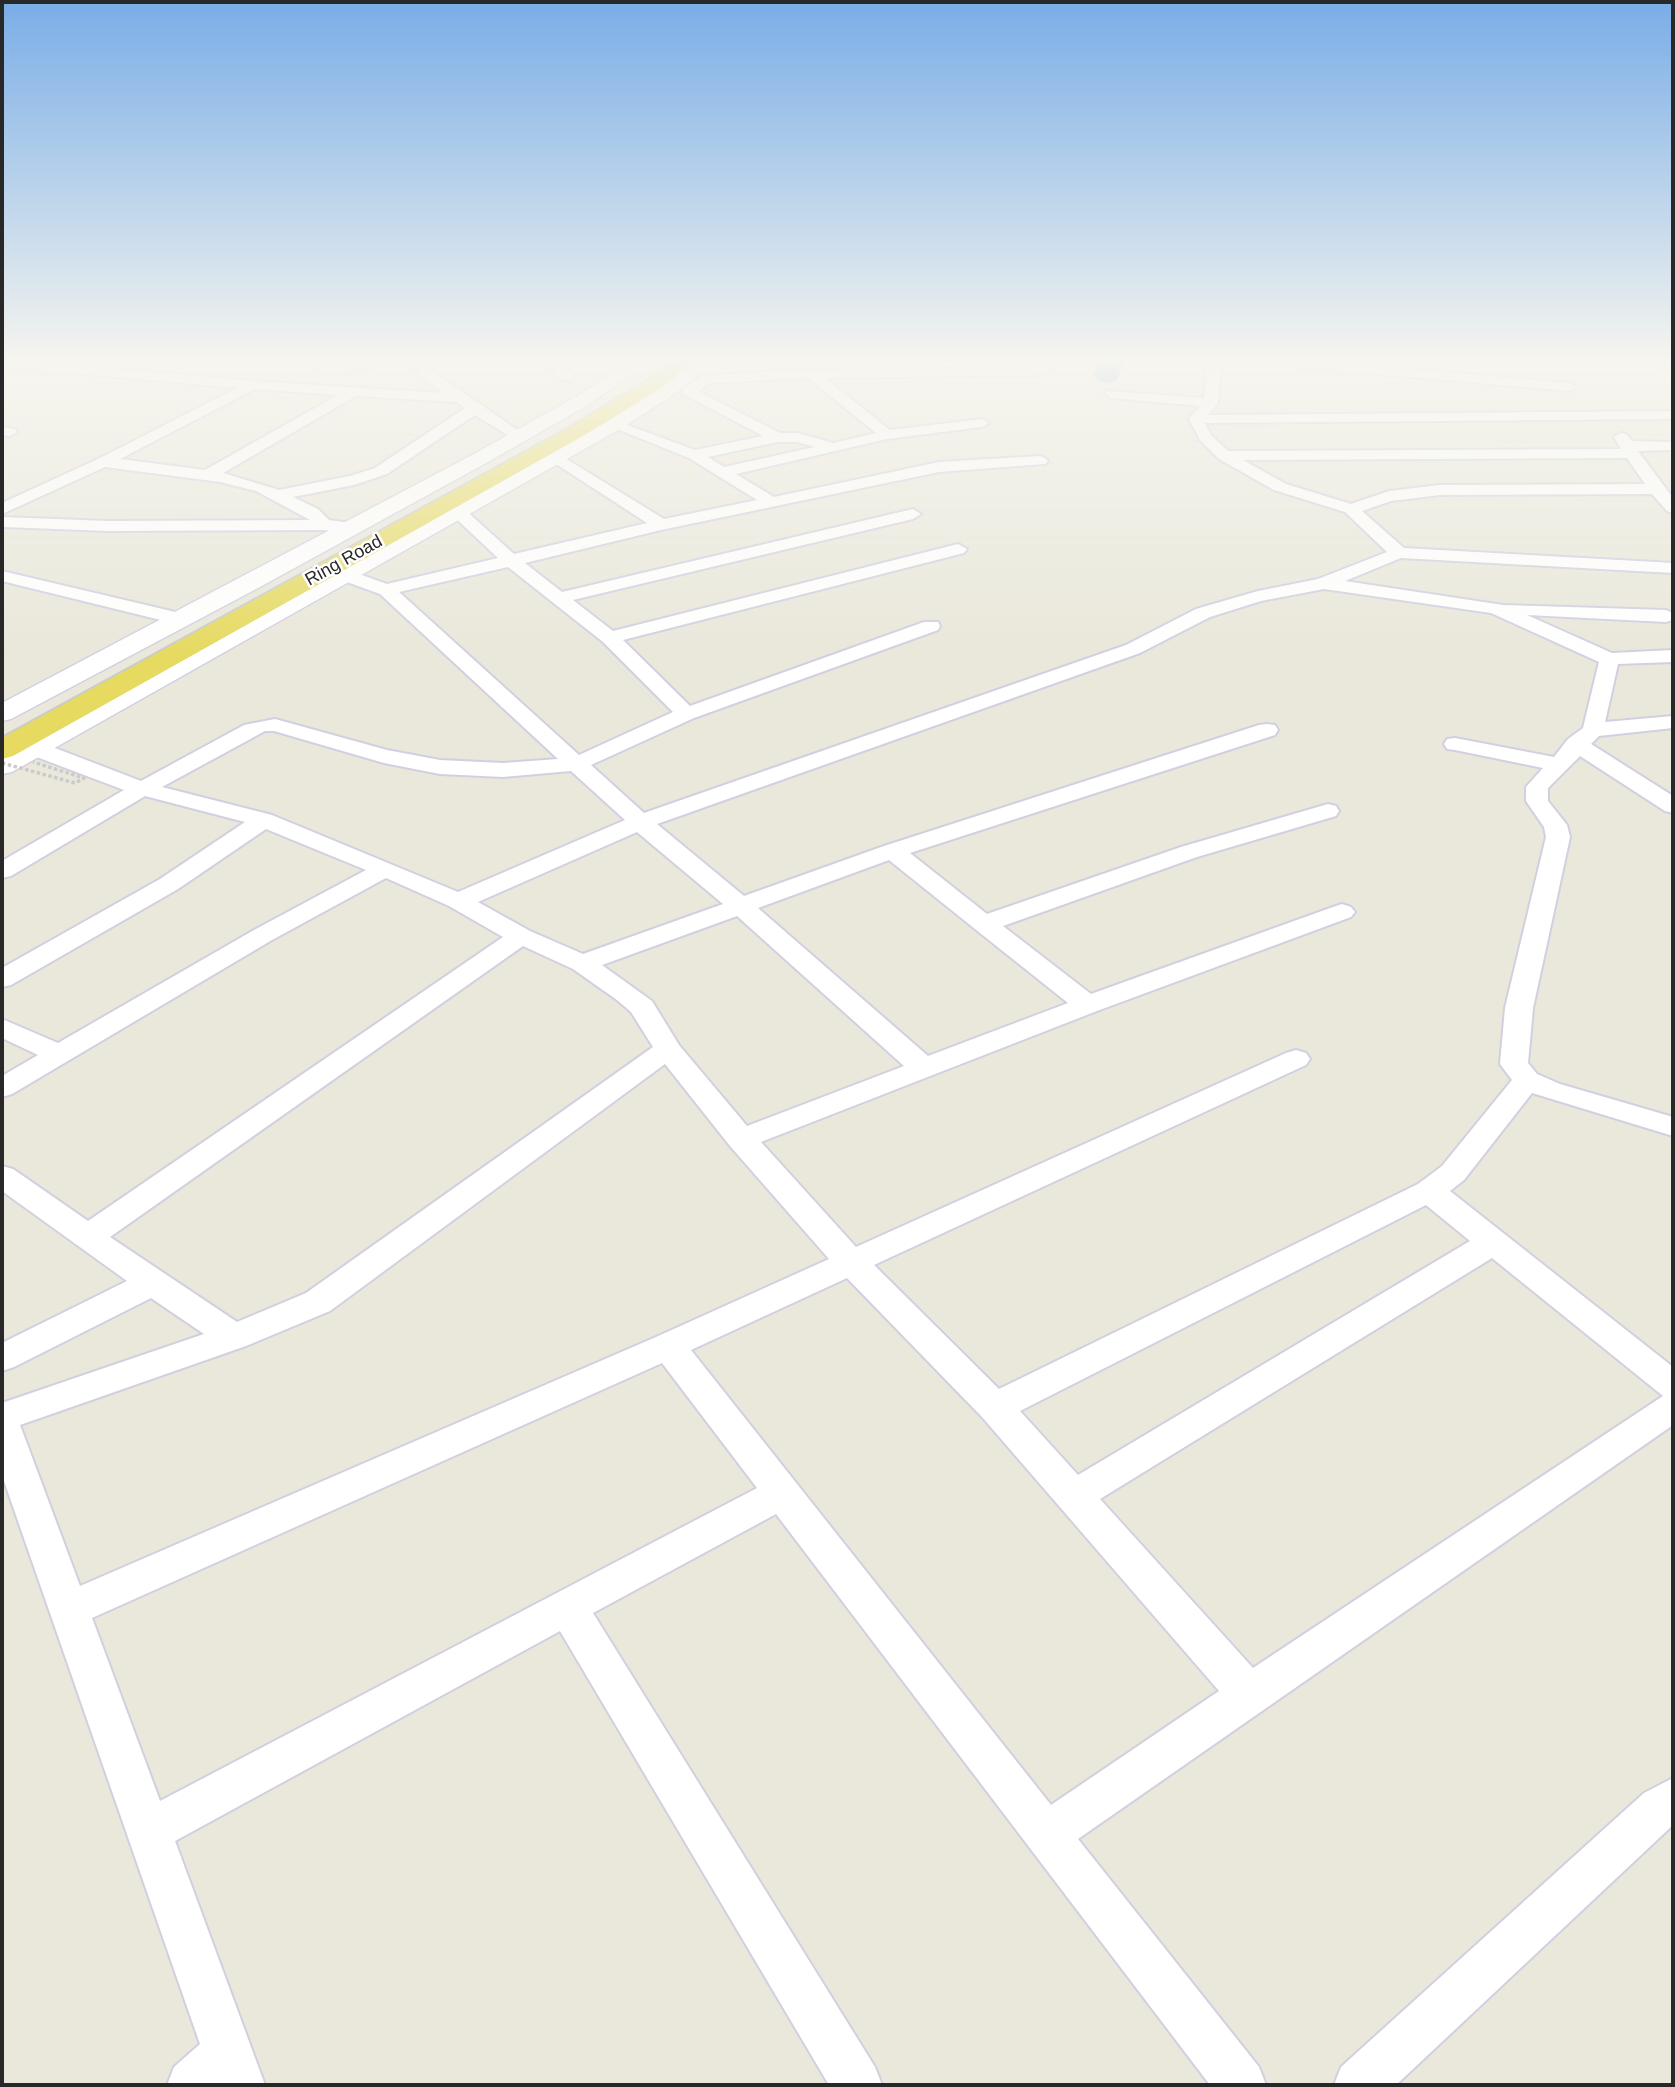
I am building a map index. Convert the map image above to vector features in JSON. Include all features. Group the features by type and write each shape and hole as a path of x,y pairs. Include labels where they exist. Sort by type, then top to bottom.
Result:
{"highway":[{"name":"Ring Road","path":"2,728 495,460"},
{"name":"Ring Road","path":"2,750 525,460"}],"street":[{"path":"2,509 106,460"},
{"path":"208,475 232,460"},
{"path":"276,496 354,480 381,471 397,460"},
{"path":"2,713 475,460"},
{"path":"2,764 33,755 342,574 549,460"},
{"path":"560,460 661,525"},
{"path":"703,460 770,502"},
{"path":"723,472 777,460"},
{"path":"950,460 957,465"},
{"path":"1232,460 1280,487 1351,509 1399,552"},
{"path":"1637,460 1673,508"},
{"path":"386,590 661,525 957,465 1040,461"},
{"path":"103,462 208,475 262,488 312,513 324,525"},
{"path":"1351,509 1389,496 1419,491 1656,489"},
{"path":"457,510 509,559 610,638 687,715"},
{"path":"559,598 913,514"},
{"path":"2,522 108,526 324,525 352,528"},
{"path":"610,638 958,549"},
{"path":"458,901 640,822 1133,649 1203,613 1258,596 1323,584 1399,552 1673,568"},
{"path":"342,574 386,590 640,822 740,905 923,1068"},
{"path":"2,576 181,619"},
{"path":"2,594 31,584"},
{"path":"1323,584 1495,608 1666,616"},
{"path":"1495,608 1609,659 1673,656"},
{"path":"2,871 77,825 251,729 264,725 275,725 384,756 440,767 503,770 576,764 687,715 931,626"},
{"path":"1609,659 1576,746 1537,787 1537,801 1555,825 1558,837 1519,1008 1514,1064 1527,1080 1550,1090 1673,1127"},
{"path":"1455,744 1576,746 1673,722"},
{"path":"582,963 892,851 1267,730"},
{"path":"1576,746 1673,806"},
{"path":"33,755 143,789 264,820 385,869 458,901 521,936 582,963 642,1007 668,1049 741,1139 852,1263 995,1407 1249,1694"},
{"path":"984,924 1189,852 1328,811"},
{"path":"2,979 169,884 264,820"},
{"path":"892,851 1087,1005"},
{"path":"2,1088 263,935 385,869"},
{"path":"741,1139 1087,1005 1342,912"},
{"path":"87,1237 521,936"},
{"path":"2,1027 60,1055"},
{"path":"2,1417 234,1337 318,1303 668,1049"},
{"path":"67,1610 668,1346 1296,1059"},
{"path":"995,1407 1429,1191 1454,1173 1527,1080"},
{"path":"2,1176 234,1337"},
{"path":"1429,1191 1673,1386"},
{"path":"1074,1496 1492,1243"},
{"path":"2,1358 153,1283"},
{"path":"668,1346 1241,2085"},
{"path":"1046,1835 1673,1407"},
{"path":"2,1424 234,2069 192,2085"},
{"path":"148,1831 782,1493"},
{"path":"567,1606 856,2085"},
{"path":"1359,2085 1660,1808 1673,1799"}],"path":[{"path":"2,764 75,783 84,778 33,755"}]}
